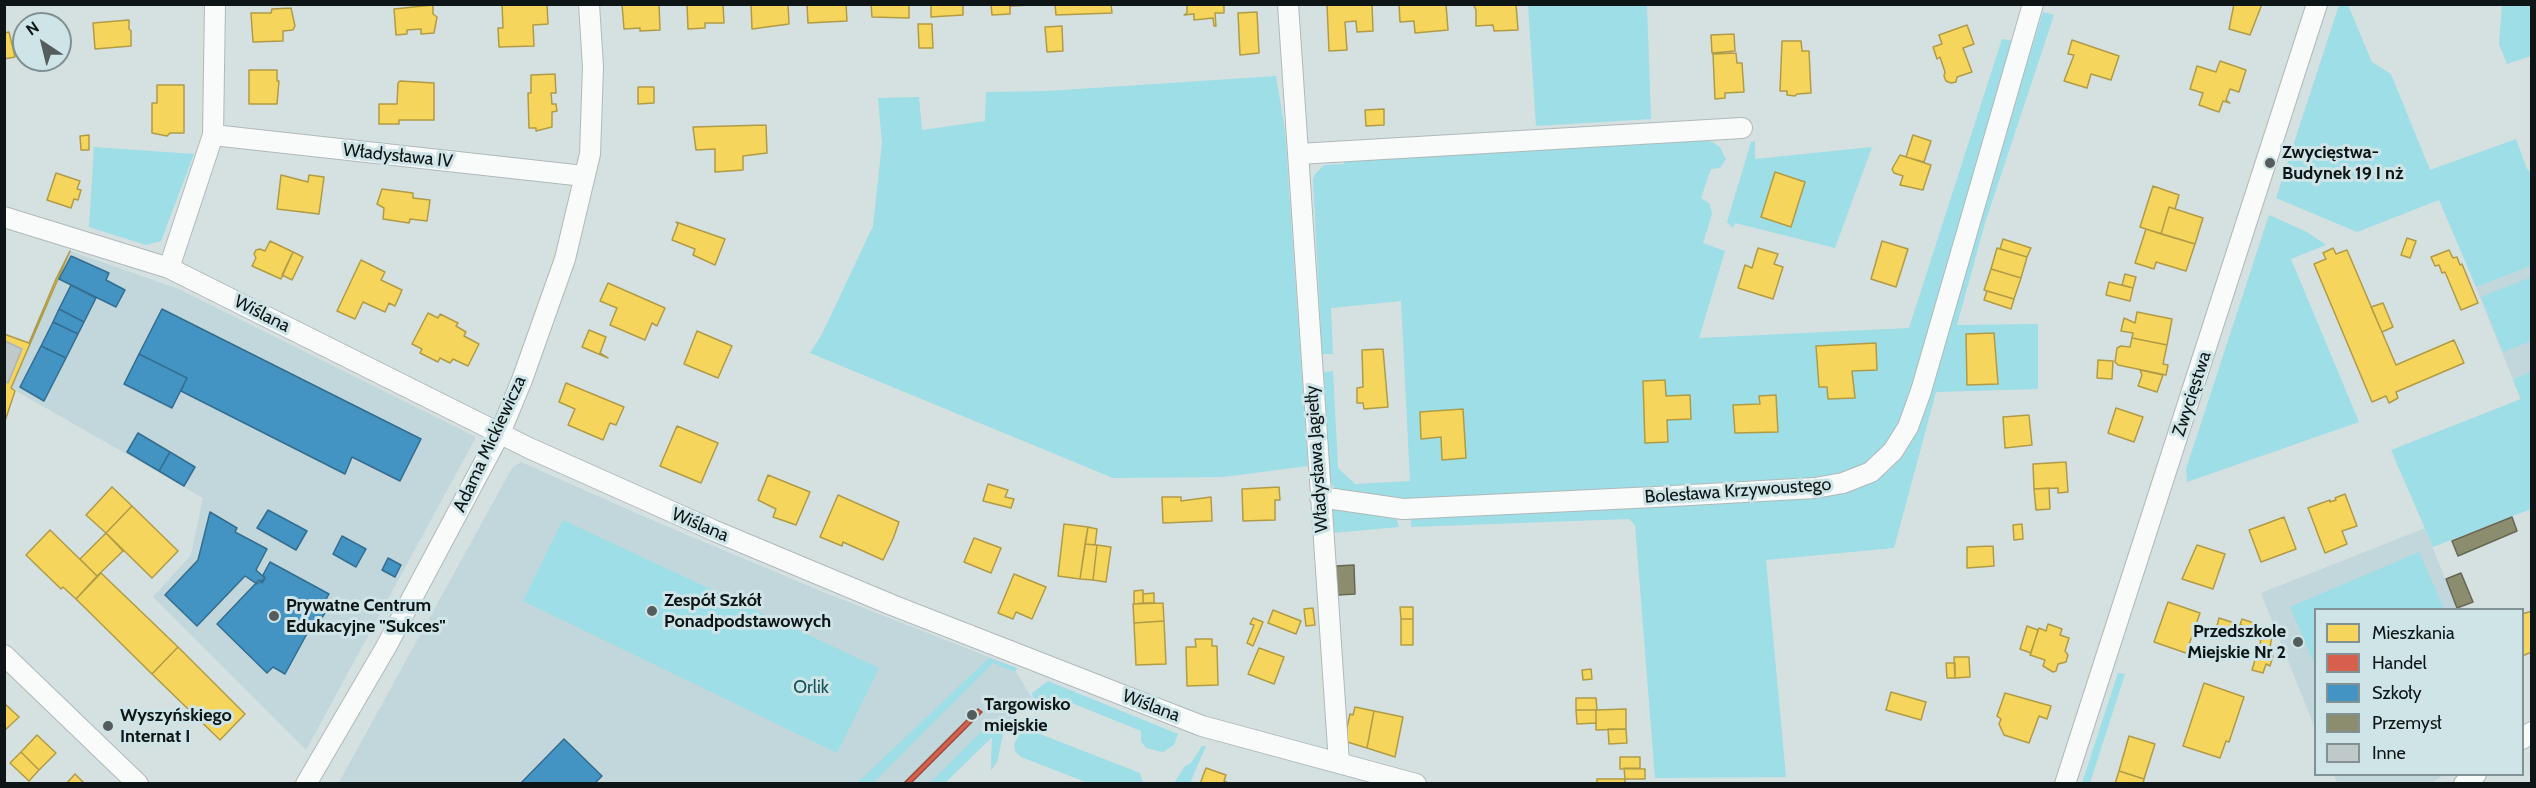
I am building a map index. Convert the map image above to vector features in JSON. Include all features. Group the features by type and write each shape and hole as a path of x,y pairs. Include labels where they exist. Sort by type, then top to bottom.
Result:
{"street":[{"path":"169,268 213,135 215,4"},
{"name":"Adama Mickiewicza","path":"306,783 386,647 500,433 522,380 565,260 590,153 592,67 589,4"},
{"name":"Władysława Jagiełły","path":"1288,4 1339,763"},
{"name":"Bolesława Krzywoustego","path":"1320,497 1403,509 1609,500 1815,488 1843,483 1871,472 1893,451 1908,427 1921,391 2033,4"},
{"name":"Zwycięstwa","path":"2064,783 2317,4"},
{"path":"1298,154 1742,128"},
{"name":"Władysława IV","path":"213,135 584,176"},
{"name":"Wiślana","path":"4,217 169,268 529,448 676,514 925,618 1185,720 1416,783"},
{"path":"4,656 138,783"}],"shaded area":[{"path":"70,251 179,289 476,437 306,750 153,597 191,555 203,498 11,388"},
{"path":"2531,266 2531,425 2476,287"},
{"name":"Zespół Szkół Ponadpodstawowych","path":"521,462 823,592 1017,668 1016,672 1032,698 997,732 1003,734 997,762 991,770 992,737 945,783 338,784 512,468"},
{"name":"Przedszkole Miejskie Nr 2","path":"2425,528 2457,608 2314,608 2314,726 2261,593"},
{"path":"2335,776 2442,776 2431,784 2337,783"}],"green space":[{"path":"1528,5 1647,5 1651,119 1536,126"},
{"path":"2339,5 2348,5 2372,62 2391,74 2430,170 2516,139 2527,169 2531,172 2531,266 2476,287 2439,200 2357,232 2276,198"},
{"path":"2502,5 2531,5 2531,56 2507,64 2499,44"},
{"path":"2043,12 2054,15 1985,223 1957,325 2038,324 2038,389 1936,392 1894,548 1766,560 1786,777 1655,778 1635,525 1629,519 1411,527 1411,518 1633,505 1888,468 1980,212"},
{"path":"2002,39 2015,41 1933,325 1896,437 1868,465 1818,481 1415,502 1337,490 1333,486 1330,481 1324,372 1333,371 1338,468 1355,484 1410,481 1401,301 1331,308 1333,354 1322,354 1313,180 1315,174 1324,165 1344,164 1344,159 1703,140 1712,142 1720,147 1726,159 1720,168 1711,169 1701,198 1710,204 1712,214 1703,243 1725,251 1699,338 1909,328"},
{"path":"1276,76 1285,130 1308,466 1223,477 1113,478 810,353 822,334 873,226 882,143 878,98 919,97 922,130 985,121 986,92 1048,91"},
{"path":"1755,141 1755,159 1872,147 1835,248 1735,223 1733,228 1727,222 1751,142"},
{"path":"94,147 194,154 161,241 146,245 89,227"},
{"path":"2269,215 2307,232 2326,245 2291,259 2359,422 2187,482 2186,469"},
{"path":"2531,277 2531,341 2503,352 2481,297"},
{"path":"2531,372 2531,509 2433,547 2391,450 2521,399 2513,380"},
{"path":"1343,507 1389,513 1397,520 1399,527 1332,533 1331,516 1334,509"},
{"name":"Orlik","path":"563,520 879,668 837,753 523,601"},
{"path":"2419,552 2444,608 2314,608 2314,663 2290,607"},
{"path":"989,658 1017,668 1015,672 993,663 873,783 857,783"},
{"path":"2118,673 2125,674 2090,783 2082,783"},
{"path":"1048,681 1178,734 1174,745 1163,752 1146,748 1141,741 1141,731 1057,697 1051,706 1040,707 1034,702 1032,693"},
{"path":"991,722 996,724 997,732 1003,734 997,762 991,770 992,737 945,783 930,783"},
{"path":"1027,729 1140,773 1143,783 1088,783 1021,757 1015,751 1014,744 1019,735"},
{"path":"1202,746 1206,746 1190,783 1174,783 1185,766 1191,763"}],"building: Mieszkania":[{"path":"502,4 547,4 548,24 533,25 534,46 499,47 498,28 503,28"},
{"path":"622,4 659,4 660,30 624,29"},
{"path":"687,4 723,4 724,23 705,23 705,28 688,29"},
{"path":"751,4 788,4 789,24 752,29"},
{"path":"807,4 846,4 847,21 808,23"},
{"path":"871,4 909,4 909,18 872,17"},
{"path":"931,4 963,4 963,15 931,17"},
{"path":"991,4 1031,5 1010,6 1010,14 992,15"},
{"path":"1055,4 1111,4 1112,13 1056,15"},
{"path":"1184,4 1224,4 1224,13 1215,13 1216,26 1214,26 1213,18 1194,20 1194,14 1184,15 1187,13 1187,6"},
{"path":"1327,4 1372,4 1373,31 1357,32 1356,21 1345,22 1347,50 1329,51"},
{"path":"1399,4 1446,4 1448,30 1415,33 1414,21 1400,22"},
{"path":"1473,4 1516,4 1518,30 1494,31 1493,25 1476,26 1476,10"},
{"path":"2234,4 2262,4 2250,35 2229,29"},
{"path":"433,5 433,14 437,17 434,33 421,34 421,29 407,30 407,34 396,35 394,9"},
{"path":"291,8 295,26 293,30 283,31 283,41 253,42 251,13 271,13 272,9"},
{"path":"1257,12 1259,53 1240,55 1238,13"},
{"path":"129,20 131,46 95,49 93,23"},
{"path":"918,24 932,24 933,48 919,48"},
{"path":"1967,25 1974,44 1963,48 1972,72 1957,77 1956,82 1951,83 1946,81 1940,57 1937,59 1933,47 1942,44 1939,35"},
{"path":"1062,26 1063,51 1047,52 1045,27"},
{"path":"9,32 12,58 4,59 4,33"},
{"path":"1734,34 1735,51 1712,53 1711,35"},
{"path":"2072,40 2119,56 2111,80 2091,74 2087,88 2064,81 2074,55 2068,54"},
{"path":"1782,41 1801,41 1802,51 1809,51 1811,93 1795,96 1787,95 1787,91 1780,91"},
{"path":"1736,53 1737,63 1742,63 1744,92 1725,93 1725,98 1715,99 1713,54"},
{"path":"2220,61 2246,70 2239,92 2230,89 2226,100 2230,103 2223,101 2219,112 2199,105 2203,93 2190,89 2197,66 2216,72"},
{"path":"249,70 277,70 277,81 279,81 277,104 249,104"},
{"path":"555,74 556,93 551,93 552,104 556,104 557,111 552,112 552,127 536,131 536,128 529,128 528,93 531,93 531,75"},
{"path":"400,81 434,83 434,120 399,120 399,124 379,124 379,104 397,104"},
{"path":"157,85 184,85 184,133 170,133 167,136 152,133 152,103 157,103"},
{"path":"638,87 654,87 654,103 638,104"},
{"path":"1384,109 1384,125 1366,126 1365,110"},
{"path":"766,125 767,153 743,156 743,170 715,172 715,149 696,150 693,127"},
{"path":"89,135 89,150 81,150 80,136"},
{"path":"1913,135 1931,141 1924,162 1906,157"},
{"path":"1900,155 1931,165 1923,190 1900,185 1903,176 1894,173 1892,169"},
{"path":"1775,172 1805,182 1791,227 1761,217"},
{"path":"56,173 80,181 77,189 81,190 78,200 74,199 71,208 47,200"},
{"path":"281,175 308,182 309,175 324,177 319,214 277,209"},
{"path":"2153,186 2179,195 2175,209 2169,207 2161,234 2140,227"},
{"path":"382,189 413,193 413,198 430,200 427,221 410,219 409,223 383,219 384,208 377,204"},
{"path":"2169,207 2203,218 2195,244 2161,234"},
{"path":"676,222 725,239 715,265 693,255 695,249 672,240 678,224"},
{"path":"2146,229 2195,244 2186,271 2156,262 2154,269 2135,263"},
{"path":"2407,238 2416,241 2410,258 2401,255"},
{"path":"2003,239 2031,248 2027,257 2000,249"},
{"path":"270,241 293,252 281,279 252,266 256,258 254,254 256,250 265,251"},
{"path":"1882,241 1908,249 1896,287 1871,279"},
{"path":"1758,248 1778,254 1774,264 1783,267 1773,299 1738,288 1745,265 1752,268"},
{"path":"1997,248 2027,257 2021,278 1991,269"},
{"path":"2333,248 2336,254 2347,250 2396,365 2454,340 2464,363 2396,392 2398,398 2389,403 2386,396 2372,402 2314,264 2326,259 2323,253"},
{"path":"2449,250 2453,258 2457,257 2460,265 2462,264 2478,303 2461,310 2445,272 2442,273 2439,265 2435,266 2431,257"},
{"path":"70,251 11,388 15,391 4,424 4,334 29,343"},
{"path":"293,252 303,257 292,280 282,275"},
{"path":"361,260 385,272 381,280 402,290 395,306 389,303 385,312 363,302 355,319 337,311"},
{"path":"1991,269 2021,278 2014,299 1984,290"},
{"path":"2125,274 2136,277 2133,288 2122,285"},
{"path":"2109,282 2133,288 2130,301 2106,295"},
{"path":"608,283 665,308 657,326 652,323 645,340 610,325 617,308 600,301"},
{"path":"1987,291 2014,299 2011,309 1984,300"},
{"path":"2383,303 2393,327 2382,332 2371,307"},
{"path":"2137,312 2172,319 2167,345 2132,338 2133,333 2121,331 2124,318 2135,323"},
{"path":"428,313 438,318 440,314 458,323 456,326 466,332 464,336 479,344 468,366 453,359 450,363 440,358 438,362 420,353 422,349 412,344"},
{"path":"589,330 606,337 600,353 608,358 582,347"},
{"path":"697,331 732,346 718,378 684,364"},
{"path":"1994,333 1998,384 1967,385 1966,334"},
{"path":"2132,338 2167,345 2163,364 2168,365 2166,375 2118,365 2115,362 2117,348 2130,347"},
{"path":"1876,343 1877,370 1852,371 1855,398 1828,399 1827,387 1819,387 1816,346"},
{"path":"1383,349 1388,407 1364,409 1363,403 1357,403 1357,388 1363,387 1362,350"},
{"path":"2098,360 2113,361 2112,379 2097,378"},
{"path":"2140,370 2163,375 2157,392 2138,386 2142,375"},
{"path":"1665,380 1666,396 1690,395 1691,419 1667,420 1668,442 1645,443 1643,381"},
{"path":"566,383 624,407 616,425 610,423 603,440 568,425 575,409 559,402"},
{"path":"1776,395 1778,432 1735,433 1733,405 1760,404 1759,396"},
{"path":"2116,408 2143,417 2134,442 2108,433"},
{"path":"1463,409 1466,458 1442,460 1441,437 1421,439 1420,412"},
{"path":"2029,415 2032,445 2005,448 2003,417"},
{"path":"677,426 718,443 701,483 660,466"},
{"path":"2066,462 2068,492 2058,493 2058,488 2034,489 2033,464"},
{"path":"768,475 810,492 796,525 773,517 776,509 758,500"},
{"path":"988,484 1008,490 1005,497 1014,499 1011,508 983,501"},
{"path":"112,487 132,506 106,533 86,515"},
{"path":"1279,487 1280,500 1275,500 1275,520 1243,521 1242,489"},
{"path":"2049,488 2050,509 2036,510 2034,489"},
{"path":"2345,494 2357,526 2342,531 2347,544 2325,553 2308,508 2336,500 2335,498"},
{"path":"838,495 899,522 883,560 843,542 842,546 820,537"},
{"path":"1162,497 1181,497 1181,501 1211,497 1212,521 1163,523"},
{"path":"132,506 178,551 152,578 106,533"},
{"path":"2284,517 2296,549 2261,562 2249,530"},
{"path":"1064,524 1088,527 1080,579 1058,576"},
{"path":"2022,524 2023,539 2014,540 2013,525"},
{"path":"1088,527 1097,529 1095,545 1085,544"},
{"path":"50,530 97,576 76,599 63,587 61,589 26,555"},
{"path":"106,533 123,551 97,576 80,559"},
{"path":"974,538 1001,548 991,573 964,562"},
{"path":"1085,544 1097,545 1093,580 1080,579"},
{"path":"1097,545 1111,547 1106,582 1093,580"},
{"path":"2197,545 2225,554 2213,589 2182,579"},
{"path":"1993,546 1994,566 1967,568 1967,547"},
{"path":"101,573 178,647 152,674 76,599"},
{"path":"1014,574 1046,587 1032,619 1016,612 1013,619 998,613"},
{"path":"1143,590 1143,603 1134,604 1134,591"},
{"path":"1154,593 1154,603 1143,603 1143,594"},
{"path":"2168,602 2200,613 2186,653 2154,642"},
{"path":"1163,603 1164,621 1134,623 1133,604"},
{"path":"1400,607 1413,607 1413,619 1401,619"},
{"path":"1313,608 1315,625 1306,626 1304,609"},
{"path":"1273,610 1301,621 1296,634 1268,623"},
{"path":"2532,611 2532,652 2524,655 2524,613"},
{"path":"1253,618 1263,622 1253,646 1247,643 1254,625 1250,624"},
{"path":"2219,618 2272,635 2269,655 2273,656 2270,666 2266,664 2263,673 2252,670 2261,640 2217,626"},
{"path":"1401,619 1413,619 1413,645 1401,645"},
{"path":"2242,619 2257,624 2256,630 2240,625"},
{"path":"1164,621 1166,664 1136,665 1134,623"},
{"path":"2048,624 2062,629 2060,635 2069,638 2065,651 2068,655 2066,662 2058,664 2056,671 2053,672 2043,666 2045,660 2030,655 2039,628 2046,631"},
{"path":"2027,626 2038,630 2031,653 2020,649"},
{"path":"1195,639 1212,639 1212,646 1217,646 1218,685 1187,686 1186,647 1196,647"},
{"path":"178,647 245,714 220,740 152,674"},
{"path":"1259,648 1284,657 1274,684 1248,674"},
{"path":"1954,657 1969,657 1970,677 1955,678"},
{"path":"1946,663 1955,663 1955,678 1947,678"},
{"path":"1591,669 1592,679 1583,680 1582,670"},
{"path":"2204,683 2244,697 2229,742 2226,741 2220,758 2183,746"},
{"path":"1891,692 1926,702 1921,720 1886,710"},
{"path":"2005,693 2051,706 2047,719 2039,716 2029,743 2004,735 1999,724 2001,719 1997,716"},
{"path":"1576,698 1596,698 1597,710 1576,710"},
{"path":"4,703 19,717 4,731"},
{"path":"1355,707 1374,711 1367,748 1344,741 1350,714 1353,715"},
{"path":"1626,709 1626,729 1596,730 1596,710"},
{"path":"1576,710 1596,710 1596,723 1577,724"},
{"path":"1374,711 1403,717 1395,757 1367,748"},
{"path":"1608,729 1626,729 1627,743 1609,744"},
{"path":"37,735 56,753 39,770 21,752"},
{"path":"2129,736 2155,744 2144,779 2119,771"},
{"path":"21,752 39,770 29,781 10,763"},
{"path":"1620,757 1640,757 1640,768 1620,769"},
{"path":"1206,768 1226,775 1224,781 1230,784 1200,784"},
{"path":"1624,768 1645,769 1645,779 1625,779"},
{"path":"2119,771 2144,779 2143,784 2115,784"},
{"path":"75,774 85,784 66,784"},
{"path":"1597,779 1625,779 1625,784 1597,784"}],"building: Handel":[{"path":"978,709 982,712 910,784 903,784"}],"building: Szkoły":[{"path":"71,256 109,273 106,280 125,290 116,307 59,279"},
{"path":"71,285 96,298 84,322 59,309"},
{"path":"59,309 84,322 78,334 53,322"},
{"path":"162,309 421,439 400,481 352,457 345,474 181,391 187,378 139,354"},
{"path":"53,322 78,334 66,358 41,346"},
{"path":"41,346 66,358 44,401 20,387"},
{"path":"139,354 187,378 172,408 124,384"},
{"path":"138,433 170,452 159,471 127,452"},
{"path":"170,452 195,467 184,486 159,471"},
{"path":"268,510 307,531 296,550 257,528"},
{"path":"210,512 237,528 235,532 267,549 256,570 265,578 257,584 245,576 197,626 165,595 198,560"},
{"path":"342,536 366,549 356,567 333,554"},
{"path":"388,558 401,565 395,577 382,570"},
{"name":"Prywatne Centrum Edukacyjne \"Sukces\"","path":"270,562 329,594 320,610 325,613 319,622 315,619 285,674 273,667 267,673 217,624 259,580 262,583 265,578 263,575"},
{"path":"564,739 602,776 594,784 520,784"}],"building: Przemysł":[{"path":"2512,517 2517,531 2458,556 2452,541"},
{"path":"1354,565 1355,594 1338,595 1336,566"},
{"path":"2461,573 2473,602 2457,608 2446,579"}],"building: Inne":[{"path":"5,341 22,349 8,383 4,381"}],"place":[{"name":"Zwycięstwa- Budynek 19 I nż","path":"2270,163"},
{"name":"Zespół Szkół Ponadpodstawowych","path":"652,611"},
{"name":"Prywatne Centrum Edukacyjne \"Sukces\"","path":"274,616"},
{"name":"Przedszkole Miejskie Nr 2","path":"2298,642"},
{"name":"Targowisko miejskie","path":"972,715"},
{"name":"Wyszyńskiego Internat I","path":"108,726"}]}
